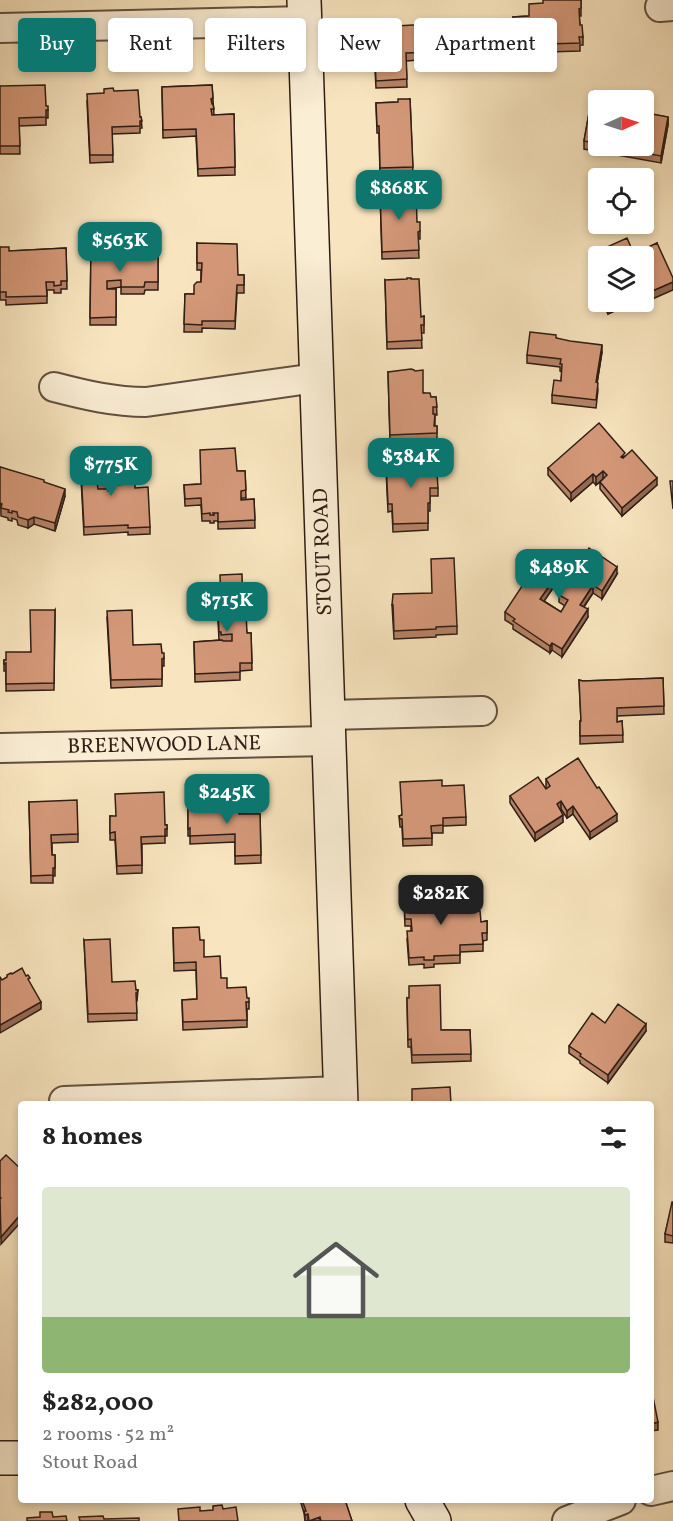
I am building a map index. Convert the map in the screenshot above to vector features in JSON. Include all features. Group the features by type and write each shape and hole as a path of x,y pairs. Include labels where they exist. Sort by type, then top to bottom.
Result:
{"street":[{"path":"0,28 304,10"},
{"name":"STOUT ROAD","path":"304,10 341,1097"},
{"path":"54,387 104,399 146,402 316,378"},
{"name":"BREENWOOD LANE","path":"0,748 329,728 482,711"},
{"path":"64,1101 341,1097"},
{"path":"0,1458 18,1458"},
{"path":"654,1490 673,1486"},
{"path":"424,1503 434,1521"},
{"path":"567,1521 613,1503"}],"building":[{"path":"543,0 581,0 579,9 583,37 579,37 580,43 557,44 557,18 513,18 529,16 529,4 543,3"},
{"path":"414,25 414,53 406,53 407,79 376,81 376,72 402,72 402,26"},
{"path":"45,85 46,106 48,106 46,117 19,118 20,146 0,146 0,86"},
{"path":"212,85 213,98 211,99 214,109 211,109 212,115 234,114 235,167 198,169 196,129 163,130 162,87"},
{"path":"113,88 114,91 138,90 142,121 140,121 140,126 112,127 113,155 90,155 87,94 104,93 104,89"},
{"path":"398,99 410,99 413,167 380,168 376,103 398,102"},
{"path":"654,114 668,117 661,156 654,155"},
{"path":"588,119 588,142 584,141"},
{"path":"416,190 417,222 420,222 419,250 382,252 380,191"},
{"path":"627,238 630,246 609,246"},
{"path":"136,243 158,243 158,282 145,282 144,287 121,287 121,280 107,281 107,289 116,289 116,317 90,318 91,246 129,244 129,246 136,246"},
{"path":"197,243 237,244 238,275 244,275 244,285 237,285 235,321 202,321 202,325 184,324 185,294 194,294 194,285 201,282 202,263 197,263"},
{"path":"657,243 673,282 654,290 654,246 651,246"},
{"path":"0,247 9,247 9,251 66,248 67,281 61,281 61,285 54,286 54,282 46,282 47,296 6,297 6,292 0,292"},
{"path":"419,279 421,317 424,316 424,325 421,325 422,340 387,342 385,280"},
{"path":"530,332 602,345 596,382 598,383 596,400 552,395 554,380 561,381 561,359 527,355"},
{"path":"423,370 423,393 430,393 431,397 436,397 437,407 433,407 433,414 435,414 434,426 437,426 437,433 390,435 388,372"},
{"path":"599,423 625,453 621,457 623,458 632,450 657,478 622,508 600,482 607,475 603,471 596,477 593,474 571,493 548,468"},
{"path":"235,448 237,471 245,471 246,490 241,491 241,500 254,499 255,520 218,522 218,513 202,514 201,498 185,499 184,485 201,484 200,450"},
{"path":"106,450 108,482 97,482 98,489 112,491 112,485 129,484 135,484 135,488 148,487 150,527 128,528 128,525 84,527 80,452"},
{"path":"436,458 438,488 430,488 428,523 393,524 392,504 388,504 386,462"},
{"path":"0,467 65,489 55,523 34,517 28,520 18,517 17,512 8,512 9,510 1,508"},
{"path":"670,481 673,481 673,509"},
{"path":"589,548 617,567 602,591 593,585 580,605 588,609 562,649 552,643 550,646 513,621 515,619 505,612 536,565 555,578 540,599 561,612 568,600 559,595"},
{"path":"454,558 457,626 394,631 393,594 432,593 431,559"},
{"path":"242,574 243,609 246,612 247,633 251,633 252,663 240,663 240,672 195,674 194,642 232,641 232,634 221,635 219,632 220,575"},
{"path":"30,610 55,610 54,683 6,684 4,660 6,660 6,652 31,652"},
{"path":"132,610 133,645 161,644 162,653 164,653 162,679 111,680 107,611"},
{"path":"663,678 664,706 617,708 617,722 622,721 623,735 580,736 579,680"},
{"path":"578,758 617,814 590,832 573,806 567,811 561,801 557,804 563,815 535,833 510,796 538,777 546,789 550,786 546,779"},
{"path":"442,780 442,786 464,785 466,817 443,818 443,825 431,826 432,838 403,839 402,819 399,816 402,815 400,782"},
{"path":"164,792 165,825 167,825 165,836 141,837 142,865 117,866 115,832 110,833 110,816 116,816 115,794"},
{"path":"77,800 78,834 51,835 52,855 55,855 53,875 31,876 29,802"},
{"path":"238,801 239,814 260,814 261,855 235,856 235,834 190,836 188,803"},
{"path":"458,893 459,912 480,911 481,922 487,921 487,933 482,933 483,944 460,945 460,955 434,956 434,960 424,960 424,957 409,958 407,931 412,931 411,919 405,919 404,895"},
{"path":"199,927 200,940 204,940 204,957 220,956 221,978 227,978 227,988 246,987 247,998 249,998 249,1002 246,1002 247,1020 183,1022 182,1000 197,999 196,962 174,963 173,928"},
{"path":"110,939 112,982 135,981 136,990 138,990 136,993 137,1013 88,1014 84,940"},
{"path":"22,968 26,976 30,978 28,979 41,1002 0,1025 0,977 2,980"},
{"path":"440,985 441,1030 470,1030 471,1054 412,1055 411,1039 408,1040 409,986"},
{"path":"618,1004 646,1024 608,1075 569,1046 592,1013 605,1023"},
{"path":"450,1087 451,1101 412,1101 412,1089"},
{"path":"6,1155 18,1166 18,1217 1,1237 1,1198 0,1161"},
{"path":"673,1202 673,1236 665,1234"},
{"path":"654,1402 658,1422 654,1423"},
{"path":"303,1503 346,1503 352,1521 321,1521 320,1517 309,1521 308,1514 305,1515 304,1511 306,1511"},
{"path":"222,1505 223,1509 236,1507 238,1521 179,1521 178,1509 200,1507 200,1511 213,1510 213,1506"},
{"path":"40,1512 52,1512 53,1517 66,1516 67,1521 27,1521 27,1518 40,1517"},
{"path":"103,1516 104,1519 139,1518 139,1521 80,1521 79,1517"}]}
